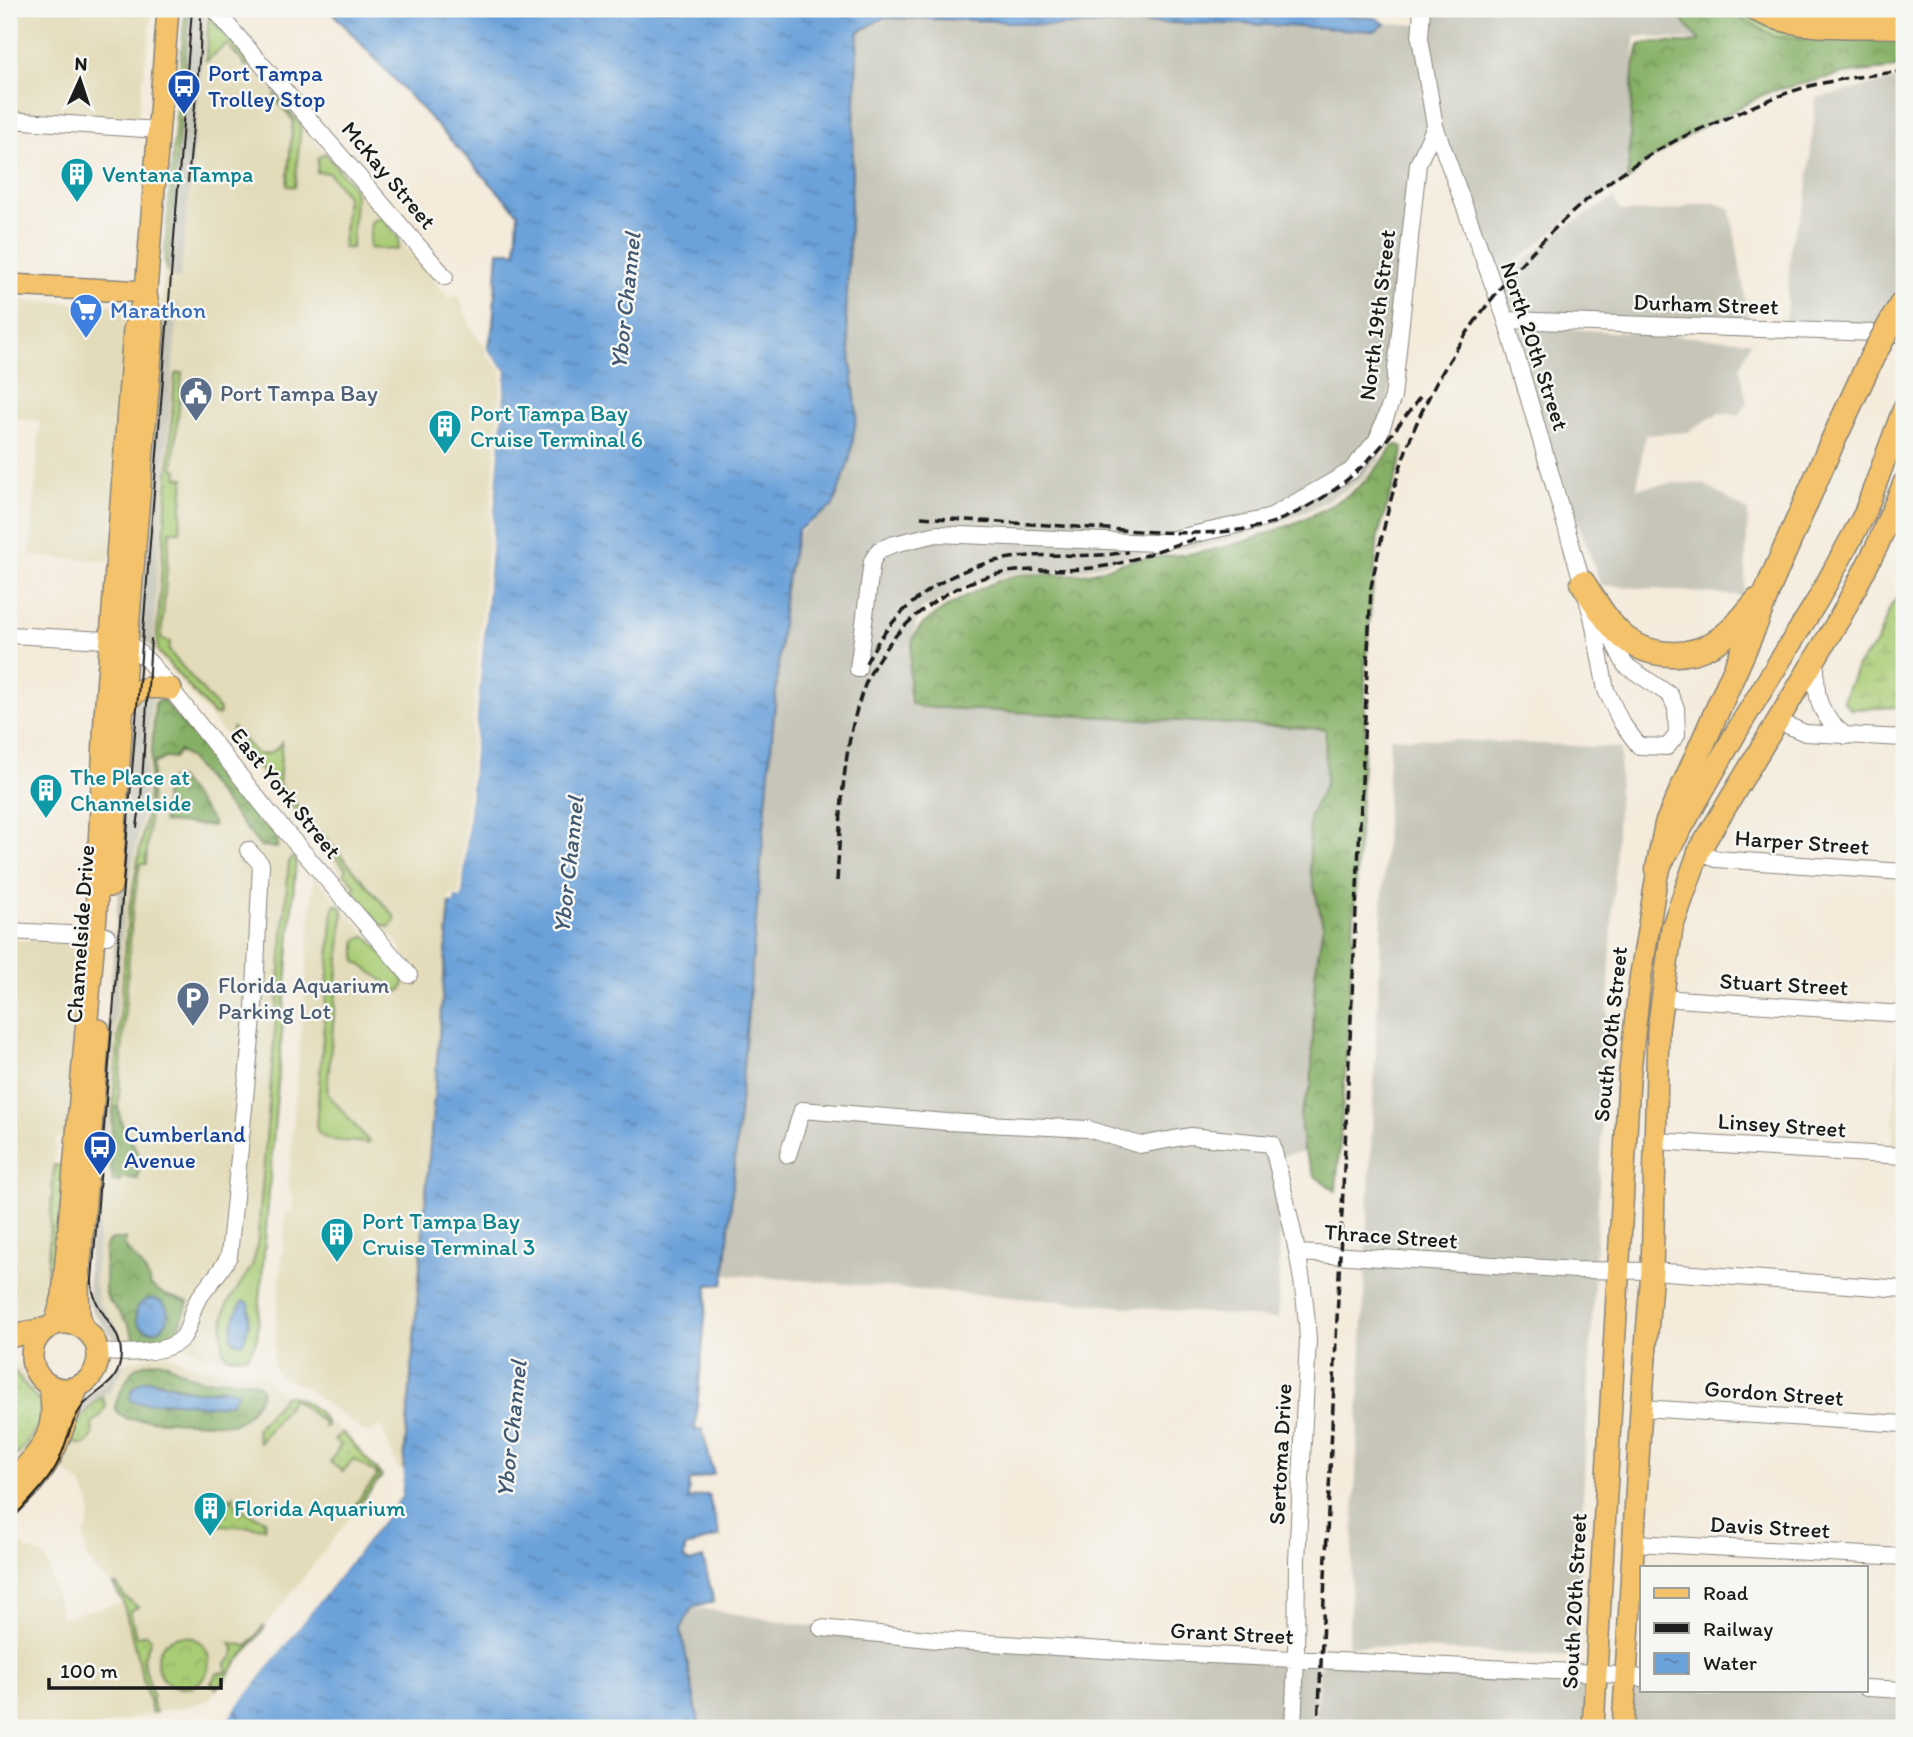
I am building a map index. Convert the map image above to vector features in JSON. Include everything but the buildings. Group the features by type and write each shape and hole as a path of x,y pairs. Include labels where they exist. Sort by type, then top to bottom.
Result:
{"highway":[{"path":"1756,9 1791,22 1904,26"},
{"path":"1895,9 1904,9"},
{"path":"1658,869 1667,824 1749,639 1770,583 1872,357 1904,300"},
{"path":"1583,583 1619,633 1637,646 1669,655 1693,652 1716,642 1746,614 1770,583"}],"main road":[{"name":"Channelside Drive","path":"83,1328 79,1314 78,1285 100,936 103,757 119,640 134,330 146,292 168,9"},
{"path":"9,285 146,292"},
{"name":"South 20th Street","path":"1592,1728 1628,1104 1640,980 1658,869 1742,722 1817,601 1858,525 1885,463 1904,408"},
{"name":"South 20th Street","path":"1623,1728 1633,1677 1634,1543 1652,1271 1658,1030 1672,928 1699,851 1816,662 1877,545 1904,483"},
{"path":"1779,722 1775,706 1778,693 1855,559 1858,525"},
{"name":"Channelside Drive","path":"51,1326 64,1296 100,936 122,711 119,640"},
{"path":"122,711 138,690 149,686 171,689"},
{"path":"1628,1104 1636,1099 1643,1083 1646,1046 1658,1030"},
{"path":"74,1324 83,1328 95,1343 97,1352 95,1368 85,1381 78,1386 59,1388 42,1380 32,1363 13,1344 51,1326 74,1324"},
{"path":"32,1363 34,1343 51,1326"},
{"path":"9,1484 43,1446 52,1414 50,1385"},
{"path":"9,1507 47,1463 61,1434 78,1386"}],"street":[{"name":"McKay Street","path":"214,9 446,277"},
{"path":"1422,9 1420,38 1435,126"},
{"path":"9,120 159,130"},
{"name":"North 20th Street","path":"1435,126 1506,320 1583,583 1606,690 1621,722 1639,746 1667,747 1677,735 1676,708 1670,695 1625,665 1583,583"},
{"name":"North 19th Street","path":"858,669 872,561 879,550 937,534 1155,543 1268,518 1351,471 1377,440 1393,397 1418,164 1435,126"},
{"name":"Durham Street","path":"1506,320 1904,334"},
{"path":"9,635 119,640"},
{"name":"East York Street","path":"119,640 141,652 267,810 409,975"},
{"path":"1816,662 1816,693 1821,710 1846,736"},
{"path":"1779,722 1805,733 1904,738"},
{"path":"97,1352 137,1352 169,1346 179,1340 196,1303 219,1274 229,1256 258,954 261,864 247,850"},
{"name":"Harper Street","path":"1699,851 1716,859 1904,872"},
{"path":"9,931 100,936"},
{"name":"Stuart Street","path":"1661,998 1904,1014"},
{"name":"Thrace Street","path":"788,1155 802,1110 947,1122 1087,1129 1140,1145 1190,1136 1272,1144 1299,1253 1576,1270 1619,1269 1904,1289"},
{"name":"Linsey Street","path":"1656,1141 1904,1156"},
{"name":"Sertoma Drive","path":"1293,1728 1297,1561 1308,1340 1299,1253"},
{"name":"Gordon Street","path":"1641,1408 1904,1424"},
{"name":"Davis Street","path":"1634,1543 1904,1557"},
{"name":"Grant Street","path":"821,1628 938,1640 1633,1677"},
{"path":"1868,1688 1904,1690"}],"shaded area":[{"path":"9,9 153,9 138,114 124,121 9,115"},
{"path":"185,9 202,9 208,14 449,298 458,294 474,334 506,371 462,898 450,903 404,1470 398,1469 381,1425 371,1432 363,1431 304,1387 280,1376 274,1367 273,1359 286,1213 292,1213 293,1198 288,1187 314,875 401,973 402,949 352,890 329,857 138,632 136,620"},
{"path":"189,9 204,10 204,46 180,279 173,278 167,272"},
{"path":"1425,9 1672,9 1701,41 1635,36 1628,181 1575,214 1493,281 1438,126 1423,38"},
{"path":"887,20 1057,27 1110,24 1243,25 1375,32 1386,23 1419,25 1431,124 1379,460 1363,478 1348,489 1309,510 1256,532 1208,545 1130,556 1079,571 1016,572 973,584 921,610 908,648 907,696 908,702 915,708 1323,730 1325,783 1307,814 1310,872 1322,925 1314,970 1309,1085 1299,1118 1303,1152 1270,1158 1280,1210 1278,1319 725,1274 786,587 799,533 834,505 851,459 858,415 846,317 858,32"},
{"path":"1904,78 1904,338 1785,332 1791,242 1806,202 1816,98"},
{"path":"1614,198 1619,210 1627,212 1677,210 1693,204 1715,203 1731,209 1750,331 1507,317 1494,286 1565,227"},
{"path":"9,299 112,305 122,311 129,323 110,561 30,556 40,421 9,418"},
{"path":"178,304 156,581 154,651 138,633 164,309"},
{"path":"1509,325 1751,341 1740,368 1747,403 1739,415 1718,413 1688,432 1645,435 1637,488 1675,483 1703,484 1748,511 1744,596 1601,585 1535,406"},
{"name":"Florida Aquarium Parking Lot","path":"152,694 163,700 266,820 296,860 257,1339 248,1356 238,1358 202,1355 184,1345 123,1342 115,1323 99,1303 95,1291 122,935 126,898 144,803"},
{"path":"152,694 144,803 126,898 122,935 95,1282 99,1303 115,1323 123,1342 113,1337 88,1302 88,1266 134,701"},
{"path":"1390,737 1621,748 1575,1657 1348,1645"},
{"path":"9,939 78,944 84,948 66,1136 56,1138 54,1165 65,1168 52,1301 30,1325 9,1331"},
{"path":"1901,940 1904,941 1904,1155 1892,1154"},
{"path":"168,1354 197,1368 259,1373 285,1395 293,1395 350,1438 382,1476 208,1701 93,1728 9,1728 9,1531 26,1549 40,1554 47,1561 62,1617 123,1602 115,1587 97,1572 86,1557 84,1539 91,1515 90,1504 81,1484 60,1468 73,1434 88,1406 110,1391 124,1363"},
{"path":"9,1361 18,1365 30,1383 41,1393 49,1421 9,1479"},
{"path":"124,1363 110,1391 88,1406 73,1434 60,1468 56,1459 80,1400 97,1389 115,1368"},
{"path":"692,1607 834,1630 1317,1661 1312,1728 700,1728 681,1629"},
{"path":"1320,1661 1594,1674 1591,1728 1315,1728"},
{"path":"1625,1679 1640,1679 1640,1692 1868,1692 1868,1689 1904,1689 1904,1728 1623,1728"}],"green space":[{"path":"185,9 189,10 167,272 164,260"},
{"path":"1672,9 1727,9 1775,37 1871,40 1904,37 1904,67 1843,74 1768,92 1699,129 1645,163 1628,181 1633,71 1639,45 1700,41"},
{"path":"1727,9 1737,9 1756,20 1904,37 1871,40 1775,37"},
{"path":"210,17 249,63 247,67 227,44 206,61"},
{"path":"275,94 301,125 295,187 287,186 293,120 275,99"},
{"path":"325,153 353,186 355,195 352,248 343,248 347,196 329,173 317,172 318,158"},
{"path":"381,217 399,238 398,250 369,248 371,222"},
{"path":"177,373 182,373 173,469 178,470 177,477 184,478 180,531 170,531 161,639 170,642 169,651 220,711 219,715 213,714 158,651"},
{"path":"1393,446 1403,447 1402,457 1378,536 1365,668 1365,726 1336,1191 1315,1176 1303,1150 1300,1115 1311,1085 1315,973 1323,925 1310,869 1309,816 1326,783 1325,729 921,707 911,704 910,659 912,641 920,627 945,608 993,583 1026,574 1088,573 1133,560 1202,552 1251,539 1315,514 1335,503 1366,480"},
{"path":"1904,588 1904,699 1900,707 1850,709 1843,700 1857,666 1877,642 1891,605"},
{"path":"163,700 278,836 277,848 260,846 189,758 179,751 174,758 167,757 151,765 155,704"},
{"path":"233,728 257,754 272,752 282,741 279,784 312,823 306,822 232,736"},
{"path":"151,765 146,864 140,864 132,915 118,1107 113,1107 128,915 147,811"},
{"path":"175,777 213,822 213,826 163,822 165,783"},
{"path":"321,833 395,917 389,927 380,924 352,890 356,886 344,873 346,869 321,840"},
{"path":"294,856 296,860 257,1339 248,1356 228,1357 223,1351 222,1329 226,1306 252,1266 257,1248 289,862","holes":["243,1301 249,1303 249,1323 245,1337 243,1342 234,1342 232,1327"]},
{"path":"335,904 342,907 343,913 327,1093 369,1142 367,1144 330,1140 319,1133 316,1127"},
{"path":"368,937 404,979 404,986 399,992 356,961 356,940"},
{"path":"113,1107 118,1107 121,1122 139,1155 138,1179 121,1177 120,1182 113,1181 110,1161"},
{"path":"54,1165 62,1166 64,1177 54,1285 46,1291"},
{"path":"112,1239 125,1239 125,1247 143,1269 150,1285 165,1295 188,1302 179,1327 171,1335 149,1340 135,1339 128,1324 108,1299 105,1291 105,1248"},
{"path":"157,1361 203,1380 254,1382 260,1386 261,1393 246,1416 232,1424 128,1419 118,1413 115,1408 120,1393 135,1368","holes":["145,1380 199,1392 224,1387 163,1404"]},
{"path":"11,1368 41,1404 39,1425 18,1455 9,1449"},
{"path":"285,1395 310,1406 321,1416 325,1421 327,1426 324,1427 326,1424 293,1399 259,1443 256,1429"},
{"path":"102,1397 106,1406 92,1423 89,1442 81,1445 71,1440 83,1416"},
{"path":"342,1432 382,1476 359,1505 356,1503 378,1475 353,1459 343,1472 330,1462 341,1445 334,1440"},
{"path":"235,1495 232,1500 248,1513 265,1520 264,1528 220,1525 215,1520 215,1501 226,1501"},
{"path":"113,1585 117,1585 125,1597 138,1607 130,1611 136,1637 146,1634 151,1639 143,1660 156,1712 152,1713 123,1602"},
{"path":"263,1626 265,1627 217,1689 211,1683 217,1673 227,1672 226,1663 233,1657 234,1648 230,1643 248,1646"},
{"path":"183,1636 193,1638 201,1644 207,1652 207,1672 201,1680 193,1686 183,1688 173,1686 165,1680 159,1672 157,1662 159,1652 165,1644 173,1638"}],"water":[{"name":"Ybor Channel","path":"329,9 1283,9 1376,18 1385,24 1375,31 1246,24 1054,26 993,21 884,18 858,32 846,317 857,414 850,459 833,506 798,530 785,589 725,1274 723,1284 708,1285 695,1431 702,1429 714,1474 689,1481 688,1499 708,1494 720,1536 685,1547 684,1559 690,1562 703,1558 714,1601 692,1607 681,1629 700,1728 209,1728 223,1724 401,1497 450,902 454,903 455,897 462,897 506,371 488,350 493,325 498,251 516,251 518,213"},
{"path":"152,1299 163,1304 168,1315 163,1326 152,1331 141,1326 136,1315 141,1304"},
{"path":"243,1301 249,1303 249,1318 243,1342 239,1343 231,1339 234,1319"},
{"path":"145,1380 194,1391 238,1392 232,1402 218,1405 131,1401 132,1391"}],"pier":[{"path":"485,346 506,371 462,898 455,897 454,903 447,902 453,894 459,894 502,372 485,352"},
{"path":"400,1469 404,1470 401,1497 223,1725 205,1728 221,1721 398,1496"}],"ferry route":[{"path":"235,1709 250,1728"}],"tram line":[{"path":"9,1521 51,1475 81,1408 107,1386 120,1365 120,1344 96,1301 92,1280 192,9"},
{"path":"188,182 201,18"},
{"path":"137,827 151,639"}],"railway":[{"path":"1318,1728 1371,587 1405,452 1423,409 1468,331 1528,256 1597,191 1635,164 1673,142 1770,100 1822,83 1904,71"},
{"path":"921,517 1188,533 1261,526 1305,508 1345,482 1378,450 1423,393"},
{"path":"837,881 843,788 854,719 870,674 881,654 912,619 950,592 993,575 1112,565 1197,539"},
{"path":"866,663 878,642 908,607 925,592 966,570 1026,556 1128,552"}],"place":[{"name":"Port Tampa Trolley Stop","path":"184,116"},
{"name":"Ventana Tampa","path":"77,204"},
{"name":"Marathon","path":"86,340"},
{"name":"Port Tampa Bay","path":"196,423"},
{"name":"Port Tampa Bay Cruise Terminal 6","path":"445,456"},
{"name":"The Place at Channelside","path":"46,820"},
{"name":"Florida Aquarium Parking Lot","path":"193,1028"},
{"name":"Cumberland Avenue","path":"100,1177"},
{"name":"Port Tampa Bay Cruise Terminal 3","path":"337,1264"},
{"name":"Florida Aquarium","path":"210,1538"}]}
